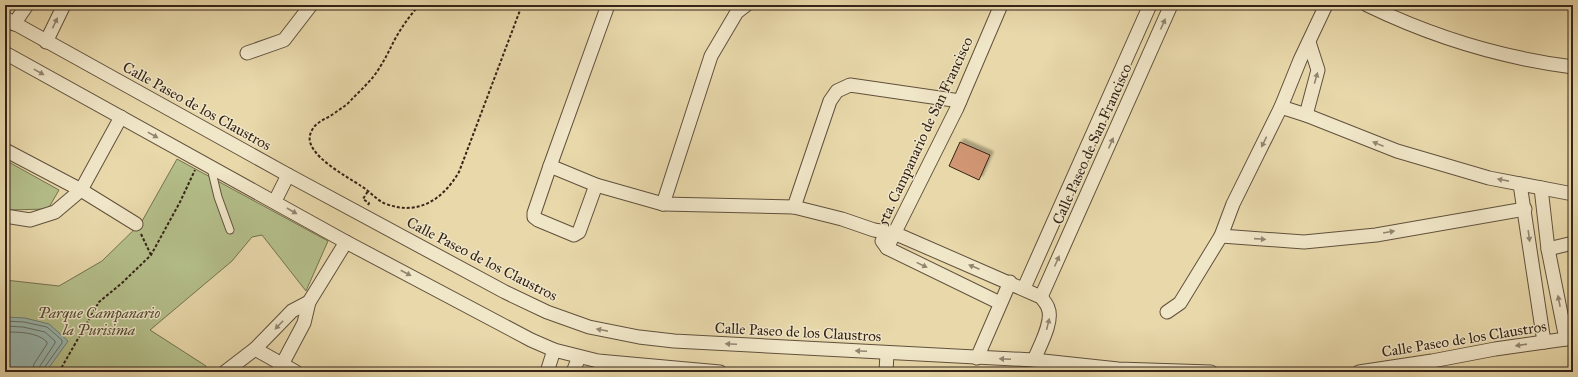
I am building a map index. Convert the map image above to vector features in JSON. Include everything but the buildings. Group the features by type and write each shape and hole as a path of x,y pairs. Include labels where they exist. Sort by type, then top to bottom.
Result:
{"street":[{"path":"10,21 27,5"},
{"path":"46,42 64,5"},
{"path":"247,53 284,40 311,5"},
{"path":"596,185 579,232 574,236 534,217 550,166 608,5"},
{"name":"5ta. Campanario de San Francisco","path":"887,248 960,101 1001,5"},
{"name":"Calle Paseo de San Francisco","path":"1024,288 1150,5"},
{"name":"Calle Paseo de San Francisco","path":"1041,297 1171,5"},
{"path":"1167,312 1180,302 1221,236 1233,204 1281,107 1300,60 1310,42 1326,5"},
{"path":"1366,5 1385,14 1444,36 1487,50 1544,63 1573,67"},
{"path":"663,204 711,56 737,7"},
{"name":"Calle Paseo de los Claustros","path":"10,21 288,175 505,292 547,312 589,327 639,337 674,341 1034,360 1118,371 1211,372"},
{"path":"1306,115 1318,70 1310,42"},
{"path":"5,53 275,201 346,242 531,340 554,350 579,357 720,372"},
{"path":"794,207 830,102 837,91 850,85 960,101"},
{"path":"1281,107 1306,115 1396,151 1489,178 1573,194"},
{"path":"5,216 30,220 55,212 81,190 121,117"},
{"path":"1101,117 1118,126"},
{"path":"5,150 81,190 136,224"},
{"path":"550,166 596,185 663,204 794,207 842,219 874,230 894,233 1024,288 1041,297 1048,307 1050,314 1048,325 1034,360"},
{"path":"275,201 288,175"},
{"path":"1520,184 1544,342"},
{"path":"1541,188 1548,249 1570,338"},
{"path":"1221,236 1304,242 1376,234 1525,209"},
{"path":"874,230 887,248 1000,303"},
{"path":"280,368 304,323 309,302 346,242"},
{"path":"1548,249 1573,244"},
{"path":"977,358 1010,282"},
{"path":"225,372 255,349 292,311 309,302"},
{"name":"Calle Paseo de los Claustros","path":"1359,372 1433,367 1495,349 1570,338"},
{"path":"255,349 280,368 296,372"},
{"path":"547,372 554,350"},
{"path":"886,372 887,353"},
{"path":"574,372 579,357"}],"lane":[{"path":"205,163 230,230"}],"path":[{"path":"419,5 407,19 380,68 366,85 351,101 336,113 318,122 312,128 309,137 310,146 330,166 362,186 385,203 411,207 425,205 436,200 459,172 522,5"},
{"path":"59,372 99,302 122,284 151,254 180,202 205,163"},
{"path":"136,224 151,254"}],"green space":[{"name":"Parque Campanario la Purisima","path":"177,159 328,241 306,291 262,235 252,237 232,261 150,330 206,366 204,372 5,372 5,280 59,286 102,261 141,223"},
{"path":"5,160 59,190 48,209 5,210"}],"water":[{"path":"5,317 25,318 49,324 68,341 46,372 5,372"}]}
